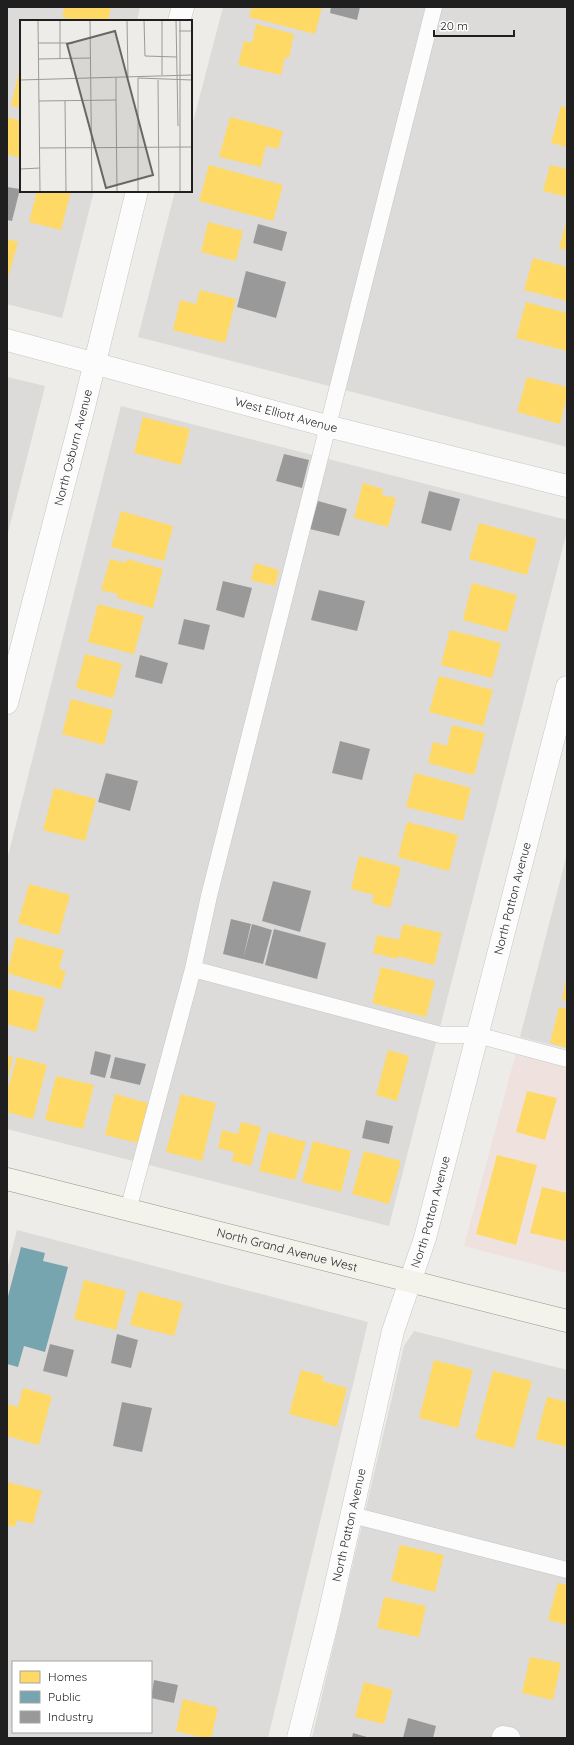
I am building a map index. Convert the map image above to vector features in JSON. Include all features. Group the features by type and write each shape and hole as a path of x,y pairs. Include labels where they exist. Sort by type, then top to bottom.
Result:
{"main road":[{"name":"North Grand Avenue West","path":"7,1179 567,1321"}],"street":[{"path":"179,20 183,7"},
{"name":"North Osburn Avenue","path":"7,703 95,363 137,192"},
{"name":"West Elliott Avenue","path":"7,340 327,426 567,486"},
{"name":"North Patton Avenue","path":"298,1738 352,1515 392,1331 425,1238 476,1034 567,687"}],"lane":[{"path":"128,1210 193,969 209,896 434,7"},
{"path":"193,969 441,1035 476,1034 567,1059"},
{"path":"352,1515 567,1570"}],"shaded area":[{"path":"7,7 140,7 137,20 20,20 20,192 94,192 62,318 7,304"},
{"path":"223,7 567,7 567,447 138,337 175,192 192,192 192,126"},
{"path":"7,377 45,386 7,537"},
{"path":"121,406 567,520 567,531 389,1226 7,1129 7,860"},
{"path":"567,854 567,1049 520,1037"},
{"path":"516,1053 567,1066 567,1273 464,1246"},
{"path":"17,1230 368,1322 268,1738 7,1738 7,1269"},
{"path":"414,1331 567,1370 567,1738 312,1738 404,1346"}],"building: Homes":[{"path":"65,7 111,7 108,20 74,20 62,17"},
{"path":"252,7 322,7 315,34 249,17"},
{"path":"256,24 294,34 289,58 285,57 281,75 238,65 244,41 252,43"},
{"path":"19,72 20,108 11,106"},
{"path":"561,106 567,108 567,147 551,143"},
{"path":"7,117 20,121 20,158 7,154"},
{"path":"230,117 283,131 278,149 266,146 261,167 219,157"},
{"path":"209,165 283,185 273,221 199,201"},
{"path":"550,165 567,169 567,197 543,191"},
{"path":"37,192 71,192 61,230 29,222"},
{"path":"567,219 567,250 559,248"},
{"path":"208,222 243,231 236,261 201,252"},
{"path":"7,239 18,242 7,281"},
{"path":"533,258 567,267 567,301 524,290"},
{"path":"200,290 236,299 225,343 173,330 180,300 196,304"},
{"path":"526,302 567,313 567,351 516,338"},
{"path":"527,377 567,387 567,396 560,424 517,412"},
{"path":"143,417 190,429 181,465 134,453"},
{"path":"363,483 383,489 382,495 396,498 388,527 354,518"},
{"path":"121,511 173,526 164,561 111,547"},
{"path":"479,523 537,539 527,575 469,559"},
{"path":"110,559 126,563 127,559 163,569 153,608 117,598 118,594 101,590"},
{"path":"255,563 279,570 275,586 251,580"},
{"path":"472,583 517,595 507,632 463,620"},
{"path":"98,604 144,616 134,654 88,642"},
{"path":"450,630 501,643 492,678 441,665"},
{"path":"85,654 122,664 113,698 76,688"},
{"path":"439,676 493,690 483,726 429,712"},
{"path":"71,699 113,710 104,745 62,734"},
{"path":"452,725 485,733 474,775 428,763 433,742 447,746"},
{"path":"415,773 471,788 463,821 406,807"},
{"path":"54,788 96,799 85,841 43,830"},
{"path":"407,822 458,835 449,871 398,857"},
{"path":"359,856 401,867 390,908 372,903 374,895 351,889"},
{"path":"29,884 70,895 59,935 18,923"},
{"path":"403,924 442,933 434,965 398,956 397,959 373,953 377,935 399,940"},
{"path":"16,937 64,950 59,969 66,971 61,989 7,973"},
{"path":"381,967 435,981 426,1017 372,1003"},
{"path":"567,980 567,1001 562,1000"},
{"path":"7,989 45,998 36,1032 7,1024"},
{"path":"559,1007 567,1009 567,1048 550,1043"},
{"path":"388,1050 409,1056 397,1101 376,1095"},
{"path":"7,1056 13,1057 8,1079 7,1079"},
{"path":"17,1057 47,1065 33,1119 7,1112 9,1103 7,1102 7,1092"},
{"path":"56,1076 94,1085 83,1129 45,1120"},
{"path":"527,1091 557,1098 545,1140 516,1132"},
{"path":"115,1094 148,1103 138,1143 105,1135"},
{"path":"181,1094 216,1103 202,1161 166,1152"},
{"path":"241,1122 261,1127 251,1166 232,1161 234,1152 218,1148 222,1130 238,1134"},
{"path":"269,1132 306,1142 295,1180 259,1171"},
{"path":"313,1141 351,1151 341,1192 302,1182"},
{"path":"364,1151 401,1161 389,1204 352,1194"},
{"path":"497,1155 537,1165 516,1245 476,1234"},
{"path":"542,1187 567,1193 567,1234 565,1241 530,1233"},
{"path":"84,1280 126,1291 116,1330 74,1319"},
{"path":"139,1291 183,1303 174,1336 130,1325"},
{"path":"434,1360 473,1370 458,1428 419,1418"},
{"path":"301,1370 324,1376 322,1381 347,1388 337,1427 289,1414"},
{"path":"493,1371 532,1381 514,1448 475,1438"},
{"path":"23,1388 52,1396 39,1445 7,1436 7,1404 18,1407"},
{"path":"547,1397 567,1402 567,1447 536,1439"},
{"path":"7,1482 42,1491 33,1524 17,1520 15,1527 7,1525"},
{"path":"400,1545 444,1555 435,1592 391,1581"},
{"path":"558,1583 567,1585 567,1625 548,1620"},
{"path":"384,1597 426,1606 419,1637 377,1628"},
{"path":"530,1657 561,1663 553,1700 522,1693"},
{"path":"364,1682 393,1690 384,1724 355,1717"},
{"path":"183,1699 218,1708 211,1738 203,1738 176,1731"}],"building: Public":[{"path":"21,1247 45,1253 43,1261 68,1267 45,1352 24,1346 18,1367 7,1364 7,1300"}],"building: Industry":[{"path":"331,7 360,7 357,20 330,13"},
{"path":"7,187 20,189 12,221 7,220"},
{"path":"258,224 287,232 282,251 253,243"},
{"path":"246,271 286,282 276,318 237,307"},
{"path":"284,454 309,460 302,488 276,481"},
{"path":"429,491 460,499 451,531 421,523"},
{"path":"318,501 347,509 339,536 310,529"},
{"path":"223,581 252,588 244,618 216,610"},
{"path":"319,590 365,601 357,631 311,620"},
{"path":"184,619 210,625 204,650 178,644"},
{"path":"140,655 168,663 162,684 135,677"},
{"path":"340,741 370,749 362,780 332,773"},
{"path":"106,773 138,781 130,811 98,802"},
{"path":"273,881 311,891 300,932 262,921"},
{"path":"231,919 251,924 243,959 223,954"},
{"path":"252,924 272,930 263,964 243,959"},
{"path":"274,929 326,943 317,979 265,965"},
{"path":"95,1051 111,1055 105,1078 90,1074"},
{"path":"115,1057 146,1064 140,1085 110,1078"},
{"path":"366,1120 393,1126 389,1144 362,1138"},
{"path":"117,1334 138,1340 131,1368 111,1363"},
{"path":"50,1344 74,1350 67,1377 43,1371"},
{"path":"122,1402 152,1408 142,1452 113,1446"},
{"path":"154,1680 178,1685 174,1703 152,1698"},
{"path":"408,1718 436,1726 433,1738 403,1738"},
{"path":"353,1733 370,1738 352,1738"}]}
